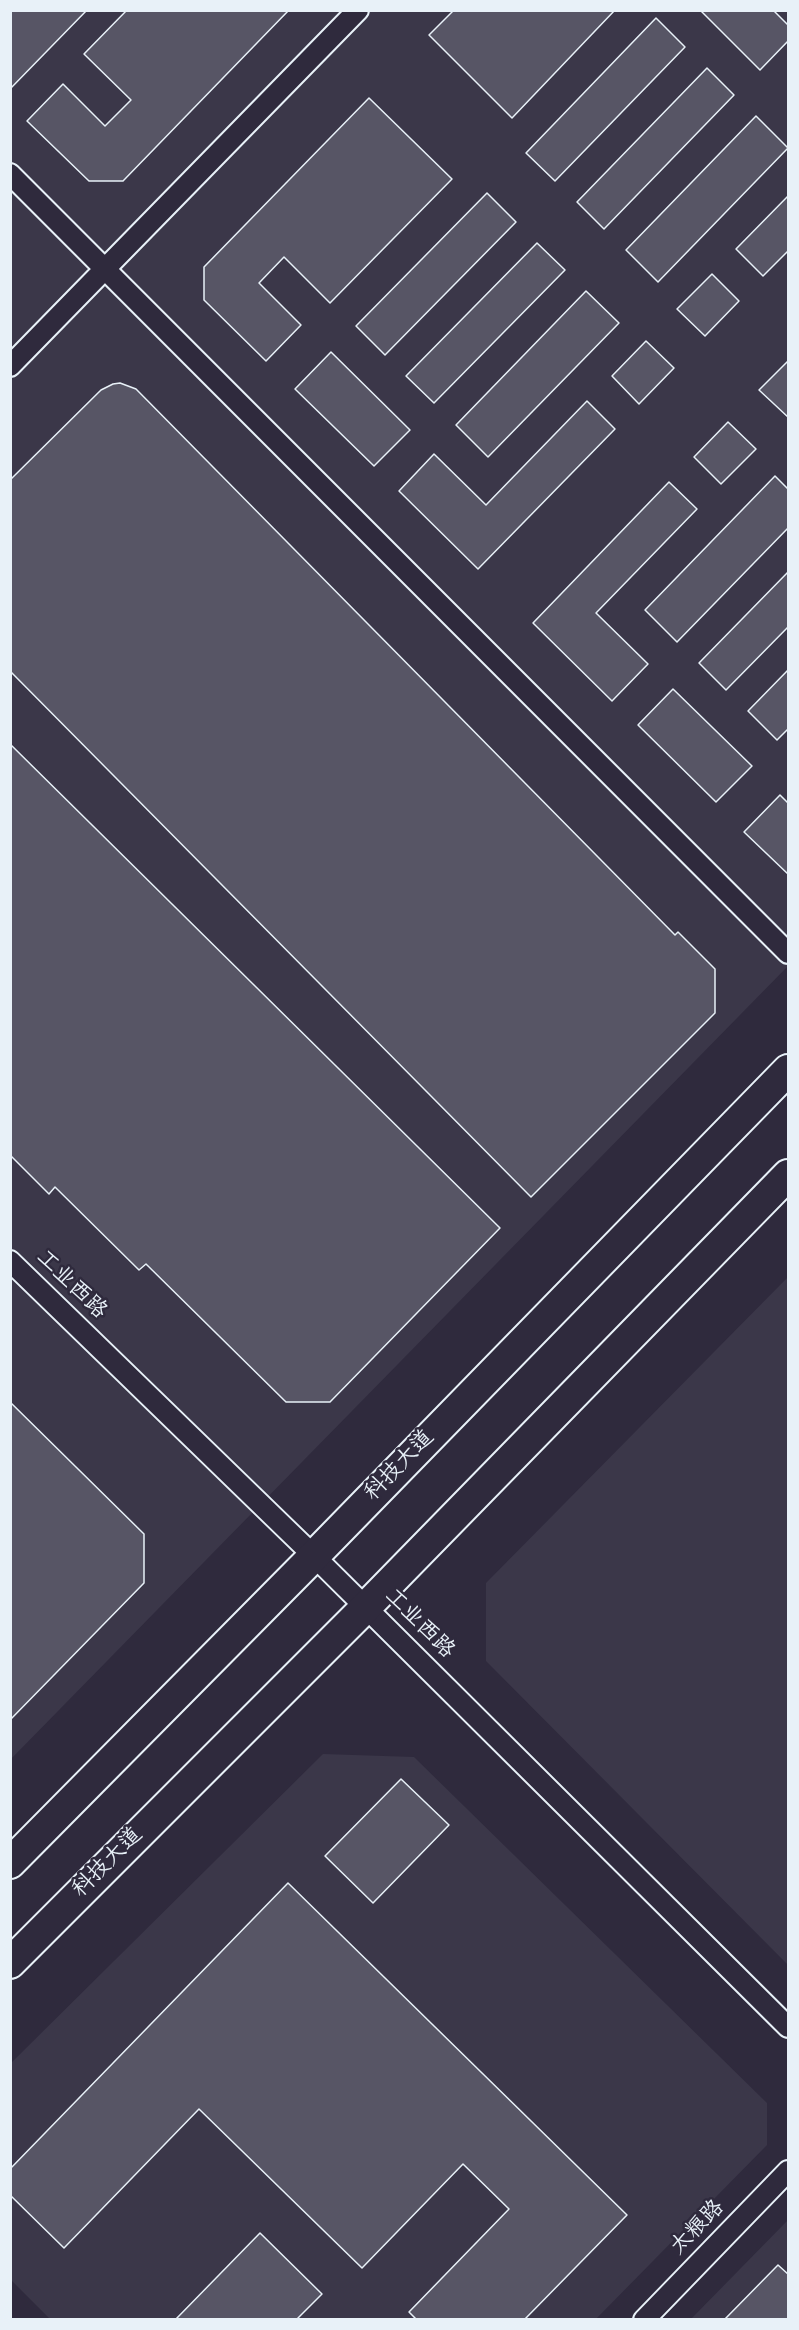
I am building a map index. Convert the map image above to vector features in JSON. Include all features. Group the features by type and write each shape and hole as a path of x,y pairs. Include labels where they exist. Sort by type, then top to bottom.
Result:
{"main road":[{"name":"科技大道","path":"10,1863 789,1070"},
{"name":"科技大道","path":"10,1963 366,1607 789,1175"}],"street":[{"path":"10,366 358,10"},
{"path":"10,174 788,957"},
{"name":"工业西路","path":"10,1261 366,1607 789,2027"},
{"name":"太粮路","path":"644,2319 789,2171"}],"shaded area":[{"path":"11,11 788,11 788,966 11,1759"},
{"path":"788,1277 788,1965 486,1661 486,1583"},
{"path":"323,1754 414,1757 767,2103 767,2145 596,2319 50,2319 11,2280 10,2064"},
{"path":"788,2220 788,2319 691,2319"}],"building":[{"path":"10,10 87,10 10,89"},
{"path":"127,10 289,10 123,181 89,181 27,121 63,84 105,126 131,100 84,54"},
{"path":"454,10 615,10 512,118 429,35"},
{"path":"700,10 773,10 789,26 789,40 760,70"},
{"path":"656,18 685,47 555,181 526,153"},
{"path":"707,68 734,95 604,229 577,202"},
{"path":"369,98 452,179 330,303 284,257 259,283 301,325 266,361 204,300 204,267"},
{"path":"756,116 788,148 658,282 626,250"},
{"path":"487,193 516,222 385,355 356,326"},
{"path":"789,195 789,250 763,276 736,249"},
{"path":"537,243 565,270 434,403 406,376"},
{"path":"712,274 739,301 705,336 677,309"},
{"path":"586,291 619,323 488,457 456,425"},
{"path":"646,341 674,368 639,404 612,376"},
{"path":"331,352 410,430 374,466 295,389"},
{"path":"789,360 789,418 759,390"},
{"path":"120,383 136,389 675,935 678,932 715,969 715,1013 531,1197 10,671 10,480 101,390"},
{"path":"587,401 615,429 478,569 399,491 434,454 486,505"},
{"path":"728,422 756,449 721,484 694,457"},
{"path":"775,476 789,490 789,527 677,642 645,610"},
{"path":"669,482 697,509 596,613 648,664 612,701 533,623"},
{"path":"789,571 789,626 726,690 699,663"},
{"path":"789,669 789,728 777,740 748,711"},
{"path":"673,689 752,766 716,802 638,725"},
{"path":"10,744 500,1228 330,1402 286,1402 146,1264 139,1270 55,1187 49,1194 10,1155"},
{"path":"780,795 789,804 789,875 744,832"},
{"path":"10,1402 144,1534 144,1583 10,1720"},
{"path":"401,1779 449,1825 373,1903 325,1856"},
{"path":"288,1883 627,2215 525,2319 416,2319 409,2312 509,2209 463,2164 362,2268 199,2109 64,2248 10,2195 10,2169"},
{"path":"260,2233 322,2294 297,2319 176,2319"},
{"path":"778,2265 789,2275 789,2319 725,2319"}]}
